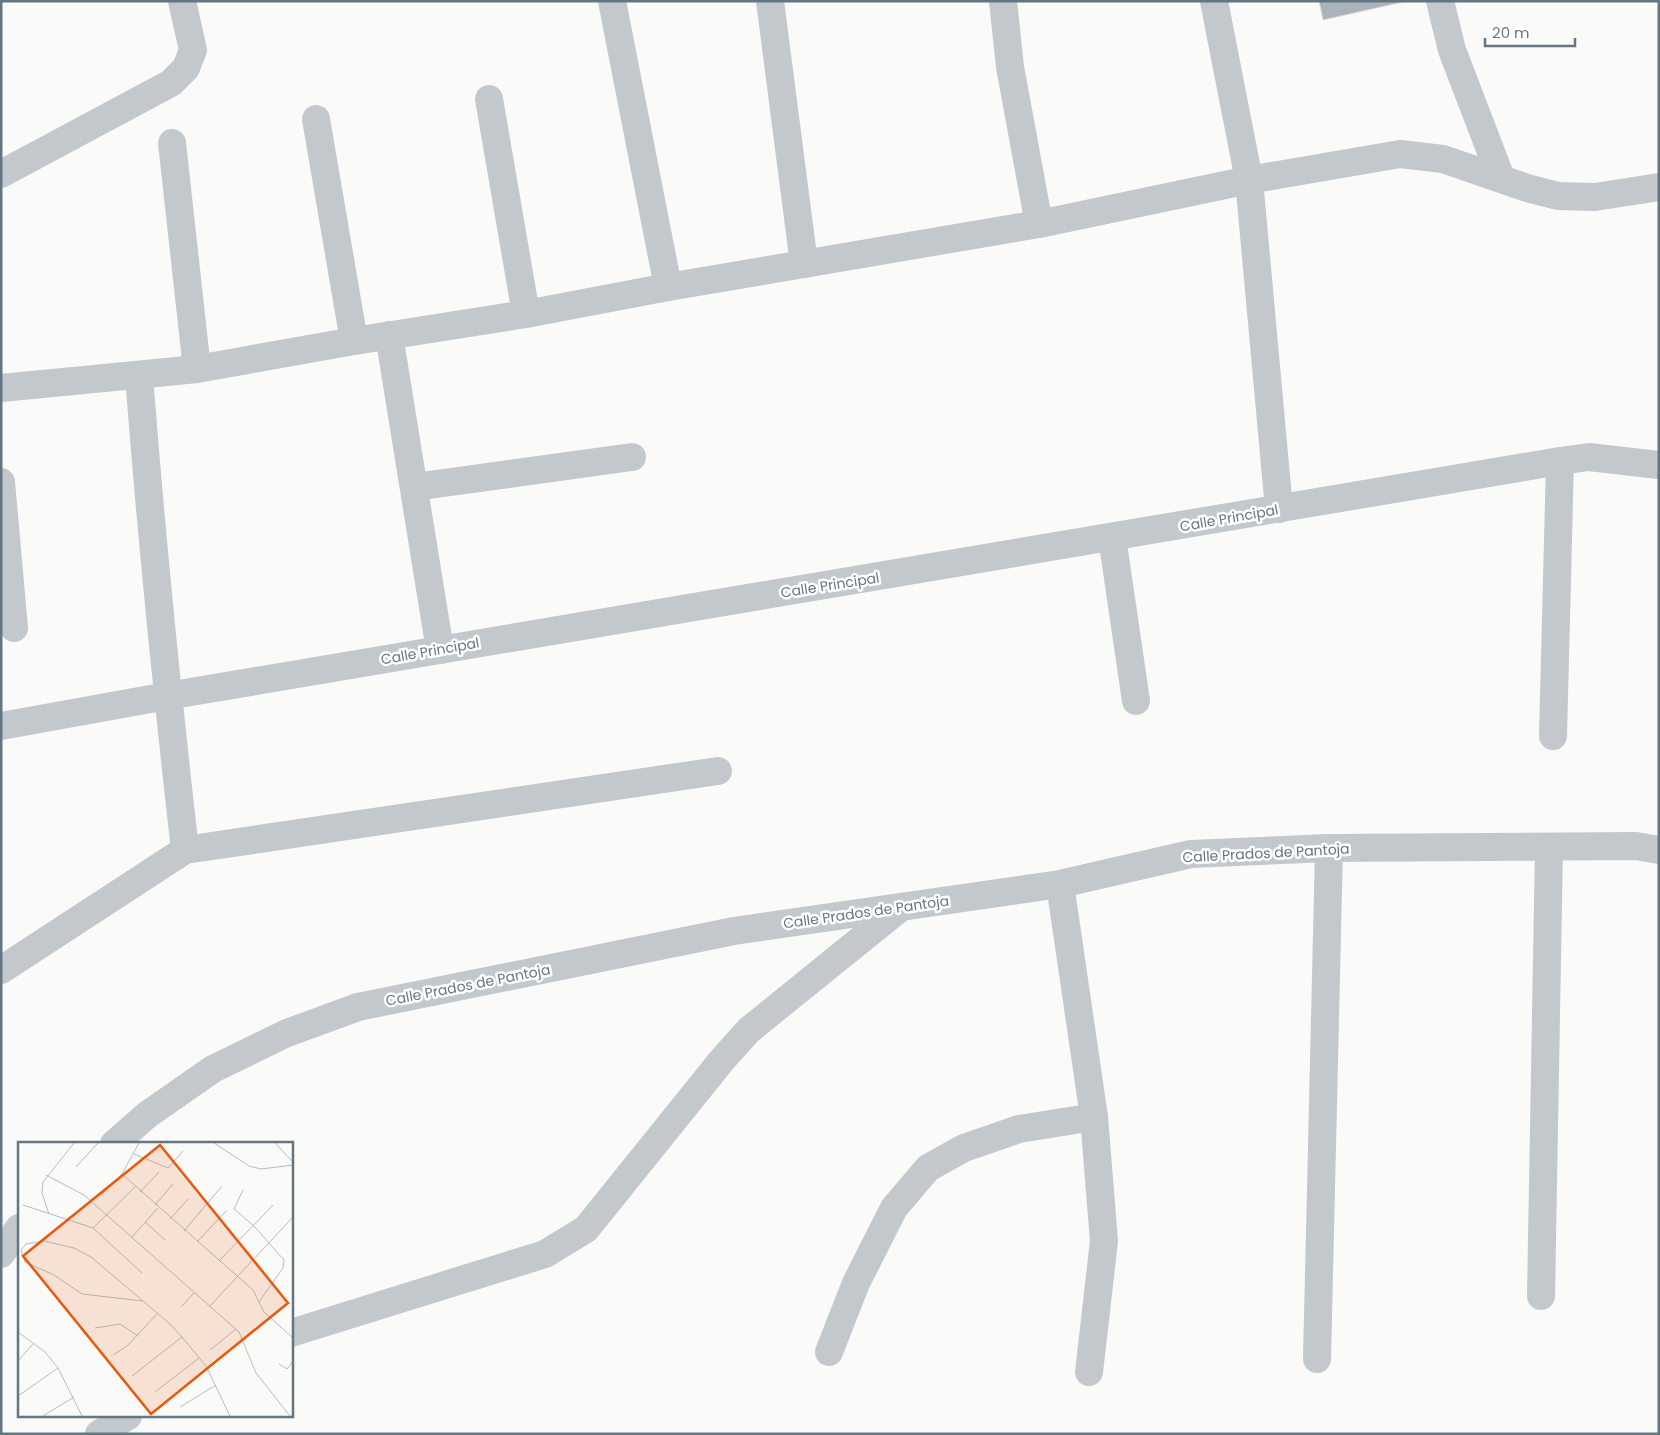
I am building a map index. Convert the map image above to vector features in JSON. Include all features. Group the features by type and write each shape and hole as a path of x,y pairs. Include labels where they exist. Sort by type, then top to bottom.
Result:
{"street":[{"path":"1,174 171,83 186,68 193,50 182,1"},
{"path":"612,1 668,287"},
{"path":"770,1 804,264"},
{"path":"1003,1 1010,67 1039,224"},
{"path":"1214,1 1250,180 1278,509"},
{"path":"1440,1 1452,50 1501,178"},
{"path":"489,99 526,314"},
{"path":"316,119 354,341"},
{"path":"172,143 197,369"},
{"path":"1,388 197,369 389,335 526,314 668,287 1039,224 1250,180 1400,154 1443,159 1526,188 1558,196 1595,197 1659,187"},
{"path":"389,335 440,650"},
{"path":"139,375 151,535 185,850"},
{"path":"414,488 632,457"},
{"name":"Calle Principal","path":"1,726 167,696 1560,461 1589,457 1659,465"},
{"path":"1553,736 1560,461"},
{"path":"1,482 14,628"},
{"path":"1112,538 1136,701"},
{"path":"1,970 185,850 718,771"},
{"name":"Calle Prados de Pantoja","path":"116,1142 147,1115 214,1069 287,1033 358,1007 734,931 1060,884 1191,854 1328,848 1636,846 1659,850"},
{"path":"1541,1296 1550,847"},
{"path":"1317,1359 1328,848"},
{"path":"1060,884 1094,1117 1104,1241 1089,1372"},
{"path":"292,1333 545,1254 586,1229 722,1060 749,1030 900,908"},
{"path":"829,1352 856,1283 894,1208 928,1168 964,1148 1019,1128 1094,1117"},
{"path":"1,1254 18,1229"},
{"path":"99,1434 125,1418"}],"building":[{"path":"1319,1 1402,1 1403,2 1323,20"}]}
